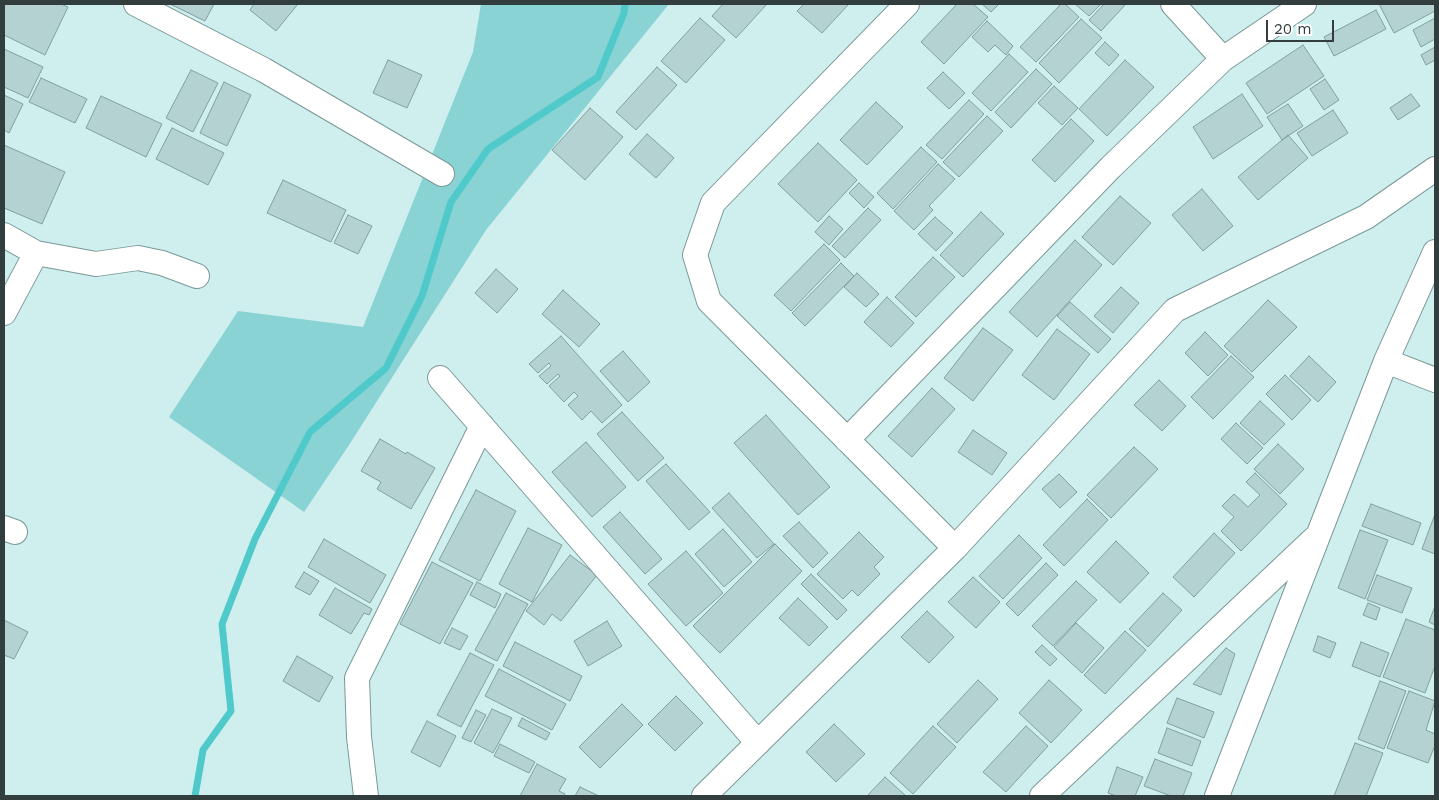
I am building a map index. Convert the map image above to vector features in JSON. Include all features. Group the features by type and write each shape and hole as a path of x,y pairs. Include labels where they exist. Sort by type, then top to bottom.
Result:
{"street":[{"path":"136,4 264,70 442,174"},
{"path":"908,4 713,203 695,255 709,302 955,548"},
{"path":"1173,4 1224,59"},
{"path":"847,440 1111,167 1224,59 1304,4"},
{"path":"704,796 955,548 1175,310 1366,217 1435,169"},
{"path":"4,236 36,253 96,264 138,258 162,263 197,276"},
{"path":"1217,796 1386,361 1435,252"},
{"path":"4,313 36,253"},
{"path":"1386,361 1435,380"},
{"path":"440,378 758,743"},
{"path":"366,796 359,737 357,678 482,426"},
{"path":"1042,796 1318,535"}],"shaded area":[{"path":"481,4 669,4 486,230 304,512 169,417 238,311 363,327 473,52"}],"building":[{"path":"4,4 61,4 68,7 45,55 4,35"},
{"path":"170,4 214,4 205,21"},
{"path":"254,4 298,4 276,31 250,10"},
{"path":"723,4 767,4 736,38 712,16"},
{"path":"804,4 849,4 822,33 797,11"},
{"path":"957,4 973,4 988,17 944,64 921,42"},
{"path":"982,4 999,4 991,12"},
{"path":"1061,4 1065,4 1079,17 1036,62 1020,47"},
{"path":"1075,4 1101,4 1089,16"},
{"path":"1104,4 1126,4 1101,31 1089,20"},
{"path":"1379,4 1435,4 1435,11 1394,33"},
{"path":"1376,10 1386,29 1334,56 1324,37"},
{"path":"700,18 725,40 686,83 661,61"},
{"path":"1435,18 1435,39 1421,47 1413,30"},
{"path":"1081,19 1102,38 1059,83 1039,63"},
{"path":"987,21 1013,46 1006,55 995,45 988,52 972,37"},
{"path":"1105,42 1119,55 1109,66 1095,53"},
{"path":"1303,45 1324,76 1267,114 1246,83"},
{"path":"1435,47 1435,60 1426,65 1421,55"},
{"path":"4,49 43,67 28,98 4,87"},
{"path":"1009,54 1028,72 991,111 972,93"},
{"path":"388,60 422,75 407,108 373,93"},
{"path":"1125,60 1154,87 1107,136 1079,109"},
{"path":"657,67 677,85 636,130 616,112"},
{"path":"1036,69 1052,84 1011,128 995,112"},
{"path":"191,70 218,83 193,132 166,118"},
{"path":"943,72 965,93 949,109 927,88"},
{"path":"41,78 87,99 75,123 29,102"},
{"path":"1325,79 1339,100 1324,110 1310,89"},
{"path":"224,82 251,95 227,146 200,133"},
{"path":"1054,86 1078,108 1062,125 1038,103"},
{"path":"1242,94 1263,126 1213,159 1193,127"},
{"path":"1411,94 1420,106 1398,120 1390,108"},
{"path":"4,95 23,104 9,133 4,130"},
{"path":"101,96 162,124 146,157 86,128"},
{"path":"969,100 984,114 942,159 926,145"},
{"path":"876,102 903,127 867,165 840,140"},
{"path":"1288,104 1303,126 1282,140 1267,117"},
{"path":"590,108 623,137 585,180 552,150"},
{"path":"1333,110 1348,133 1312,156 1297,133"},
{"path":"987,116 1003,131 959,177 943,162"},
{"path":"1071,119 1094,141 1055,182 1032,160"},
{"path":"172,128 224,153 208,185 156,159"},
{"path":"647,134 674,158 656,178 629,154"},
{"path":"1288,135 1308,158 1258,200 1238,177"},
{"path":"818,143 857,180 818,222 778,184"},
{"path":"4,145 65,172 42,224 4,208"},
{"path":"921,147 937,162 893,209 877,193"},
{"path":"938,164 955,179 929,206 933,210 914,230 894,211"},
{"path":"283,180 346,210 331,242 267,213"},
{"path":"859,183 874,197 864,208 849,193"},
{"path":"1202,189 1233,226 1203,251 1172,215"},
{"path":"1120,196 1151,223 1113,265 1082,237"},
{"path":"868,208 881,220 845,258 832,246"},
{"path":"981,212 1004,234 963,277 940,255"},
{"path":"348,215 372,226 358,254 334,243"},
{"path":"829,216 843,229 829,245 815,232"},
{"path":"935,217 953,233 936,251 918,234"},
{"path":"1075,240 1102,265 1037,337 1009,312"},
{"path":"824,244 840,260 791,311 774,295"},
{"path":"933,257 955,277 916,317 895,297"},
{"path":"841,263 854,276 805,326 792,313"},
{"path":"496,269 518,289 497,313 475,293"},
{"path":"857,273 879,294 866,307 844,287"},
{"path":"1121,287 1139,303 1113,333 1094,316"},
{"path":"563,290 600,324 579,347 542,314"},
{"path":"887,297 914,323 891,347 864,322"},
{"path":"1268,300 1297,327 1252,372 1224,346"},
{"path":"1070,302 1111,339 1098,353 1057,316"},
{"path":"983,328 1013,350 973,401 944,378"},
{"path":"1057,329 1090,354 1054,400 1022,375"},
{"path":"1205,332 1228,355 1208,376 1185,353"},
{"path":"561,336 622,405 602,423 591,411 582,420 568,405 578,396 574,392 564,402 549,386 560,376 558,374 547,384 539,376 551,366 549,363 538,373 529,364"},
{"path":"623,351 650,382 628,402 600,371"},
{"path":"1231,356 1254,377 1213,419 1191,397"},
{"path":"1309,356 1336,382 1318,402 1290,376"},
{"path":"1285,375 1311,400 1292,420 1266,394"},
{"path":"1159,380 1186,406 1162,431 1134,405"},
{"path":"932,388 955,409 912,457 888,436"},
{"path":"1260,401 1285,424 1264,445 1240,423"},
{"path":"622,412 664,458 638,481 597,434"},
{"path":"766,415 830,487 798,515 734,443"},
{"path":"1236,423 1263,448 1247,464 1221,439"},
{"path":"973,430 1007,453 992,475 958,452"},
{"path":"380,439 435,468 411,509 377,489 381,482 361,471"},
{"path":"586,442 626,487 592,517 552,472"},
{"path":"1278,444 1304,469 1280,494 1254,469"},
{"path":"1134,447 1158,469 1111,518 1087,495"},
{"path":"666,464 710,512 689,530 646,481"},
{"path":"1255,473 1287,504 1241,551 1221,531 1234,517 1222,506 1234,494 1248,507 1260,495 1246,482"},
{"path":"1059,474 1077,492 1060,508 1042,489"},
{"path":"476,490 516,511 480,581 439,560"},
{"path":"729,493 774,544 757,558 712,508"},
{"path":"1087,499 1108,520 1064,566 1043,545"},
{"path":"1371,504 1421,523 1413,545 1362,526"},
{"path":"620,512 662,559 645,574 603,527"},
{"path":"1435,514 1435,554 1422,549"},
{"path":"799,522 828,553 813,568 783,536"},
{"path":"528,528 562,545 532,602 499,584"},
{"path":"723,529 752,562 724,587 695,554"},
{"path":"1360,530 1388,540 1365,599 1338,588"},
{"path":"859,532 884,557 874,567 880,574 858,596 852,590 843,599 817,574"},
{"path":"1214,533 1235,553 1194,597 1173,577"},
{"path":"1019,535 1042,558 1003,599 979,576"},
{"path":"324,539 386,575 370,603 308,567"},
{"path":"1116,541 1149,573 1120,603 1087,572"},
{"path":"775,544 802,571 720,653 693,626"},
{"path":"686,551 723,593 686,626 648,584"},
{"path":"570,555 597,575 561,621 552,614 544,625 526,611"},
{"path":"432,562 473,583 440,644 400,624"},
{"path":"1046,563 1058,575 1018,616 1006,604"},
{"path":"304,572 319,581 310,595 295,587"},
{"path":"811,574 847,610 837,620 801,584"},
{"path":"1377,575 1412,588 1402,613 1367,600"},
{"path":"973,577 1000,602 976,628 948,602"},
{"path":"1076,581 1097,600 1053,646 1032,626"},
{"path":"477,582 501,594 495,608 470,595"},
{"path":"335,588 372,609 369,615 364,613 351,634 319,615"},
{"path":"506,593 528,604 497,661 475,650"},
{"path":"1163,593 1182,610 1148,647 1129,629"},
{"path":"798,598 828,627 809,646 779,618"},
{"path":"1368,603 1380,608 1376,620 1363,615"},
{"path":"1435,606 1435,625 1429,622"},
{"path":"927,611 954,637 929,663 901,637"},
{"path":"1406,619 1435,630 1435,666 1425,693 1383,677"},
{"path":"4,620 28,632 14,659 4,655"},
{"path":"607,621 622,646 588,666 574,641"},
{"path":"1076,623 1104,648 1082,673 1054,647"},
{"path":"452,628 468,636 460,650 444,643"},
{"path":"1125,631 1146,650 1105,694 1084,675"},
{"path":"1318,636 1336,643 1330,658 1313,651"},
{"path":"515,642 582,676 570,701 503,666"},
{"path":"1361,642 1389,653 1380,677 1352,666"},
{"path":"1042,645 1057,659 1050,666 1035,652"},
{"path":"1226,648 1235,654 1221,695 1193,684"},
{"path":"470,653 494,665 461,727 437,715"},
{"path":"297,656 333,677 319,702 283,681"},
{"path":"499,669 566,704 552,730 485,696"},
{"path":"978,680 998,699 957,743 937,724"},
{"path":"1049,680 1082,710 1051,743 1019,713"},
{"path":"1380,681 1406,691 1384,749 1358,739"},
{"path":"1409,691 1435,701 1426,730 1435,734 1435,745 1428,763 1387,748"},
{"path":"676,696 703,723 675,751 648,724"},
{"path":"1177,698 1214,712 1204,738 1167,723"},
{"path":"622,704 643,725 600,768 579,747"},
{"path":"492,709 512,718 493,753 474,743"},
{"path":"476,710 486,715 471,742 462,738"},
{"path":"522,718 550,733 546,740 518,726"},
{"path":"427,721 456,736 440,767 411,752"},
{"path":"834,724 865,754 836,782 806,752"},
{"path":"933,726 956,747 913,794 890,773"},
{"path":"1026,726 1048,746 1006,792 983,772"},
{"path":"1167,728 1201,741 1192,766 1158,753"},
{"path":"1355,743 1383,753 1366,796 1334,796"},
{"path":"500,744 535,762 529,773 494,756"},
{"path":"1155,759 1192,773 1183,796 1171,796 1144,786"},
{"path":"537,764 566,779 559,791 565,794 564,796 520,796"},
{"path":"1117,767 1143,777 1135,796 1116,796 1108,793"},
{"path":"885,777 906,796 867,796"},
{"path":"580,787 599,796 575,796"}],"waterway":[{"path":"195,796 203,750 231,711 222,624 255,539 310,432 386,368 422,296 451,202 488,149 598,77 624,13 625,4"}]}
